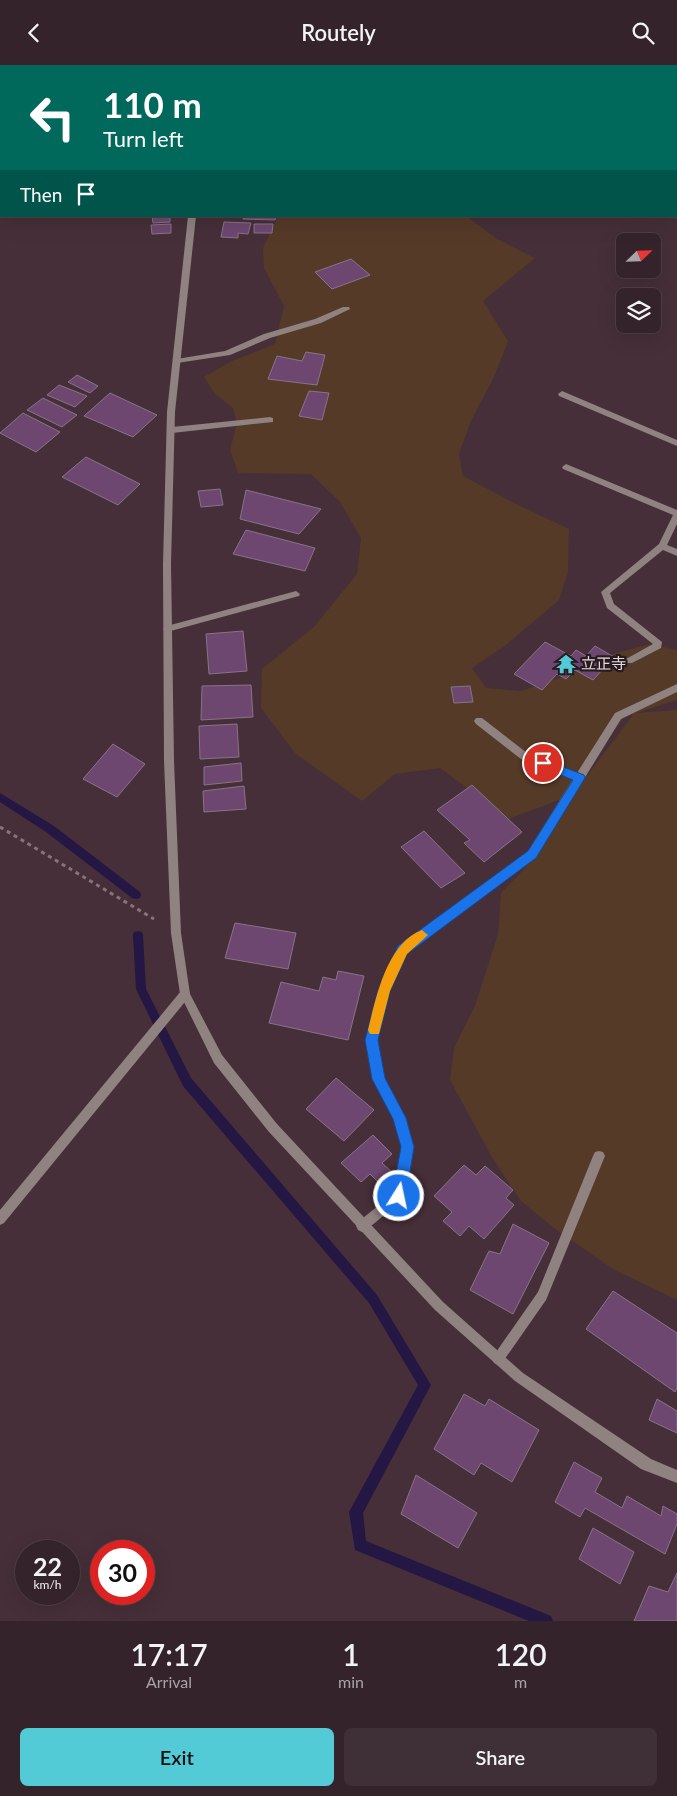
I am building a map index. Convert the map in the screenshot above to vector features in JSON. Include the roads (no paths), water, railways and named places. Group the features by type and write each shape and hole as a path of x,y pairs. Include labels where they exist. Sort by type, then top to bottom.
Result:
{"street":[{"path":"192,217 176,361 167,564 169,761 176,933 185,994 218,1059 273,1128 362,1226 439,1306 519,1377 646,1464 677,1477"},
{"path":"176,361 227,353 266,336 318,321 346,309"},
{"path":"562,393 677,443"},
{"path":"172,430 270,420"},
{"path":"566,467 677,514 662,546 605,591 610,606 657,642 658,646 629,661"},
{"path":"662,546 677,553"},
{"path":"168,629 296,594"},
{"path":"362,1226 399,1196 408,1147 400,1118 378,1079 372,1040 384,991 402,950 532,854 618,717 677,688"},
{"path":"479,721 524,756 580,778"},
{"path":"0,1219 185,994"},
{"path":"498,1359 542,1297 599,1156"}],"waterway":[{"path":"0,797 50,829 136,895"},
{"path":"138,935 141,989 187,1082 373,1299 425,1385 356,1512 360,1545 546,1621"}],"place":[{"name":"立正寺","path":"566,664"}]}
